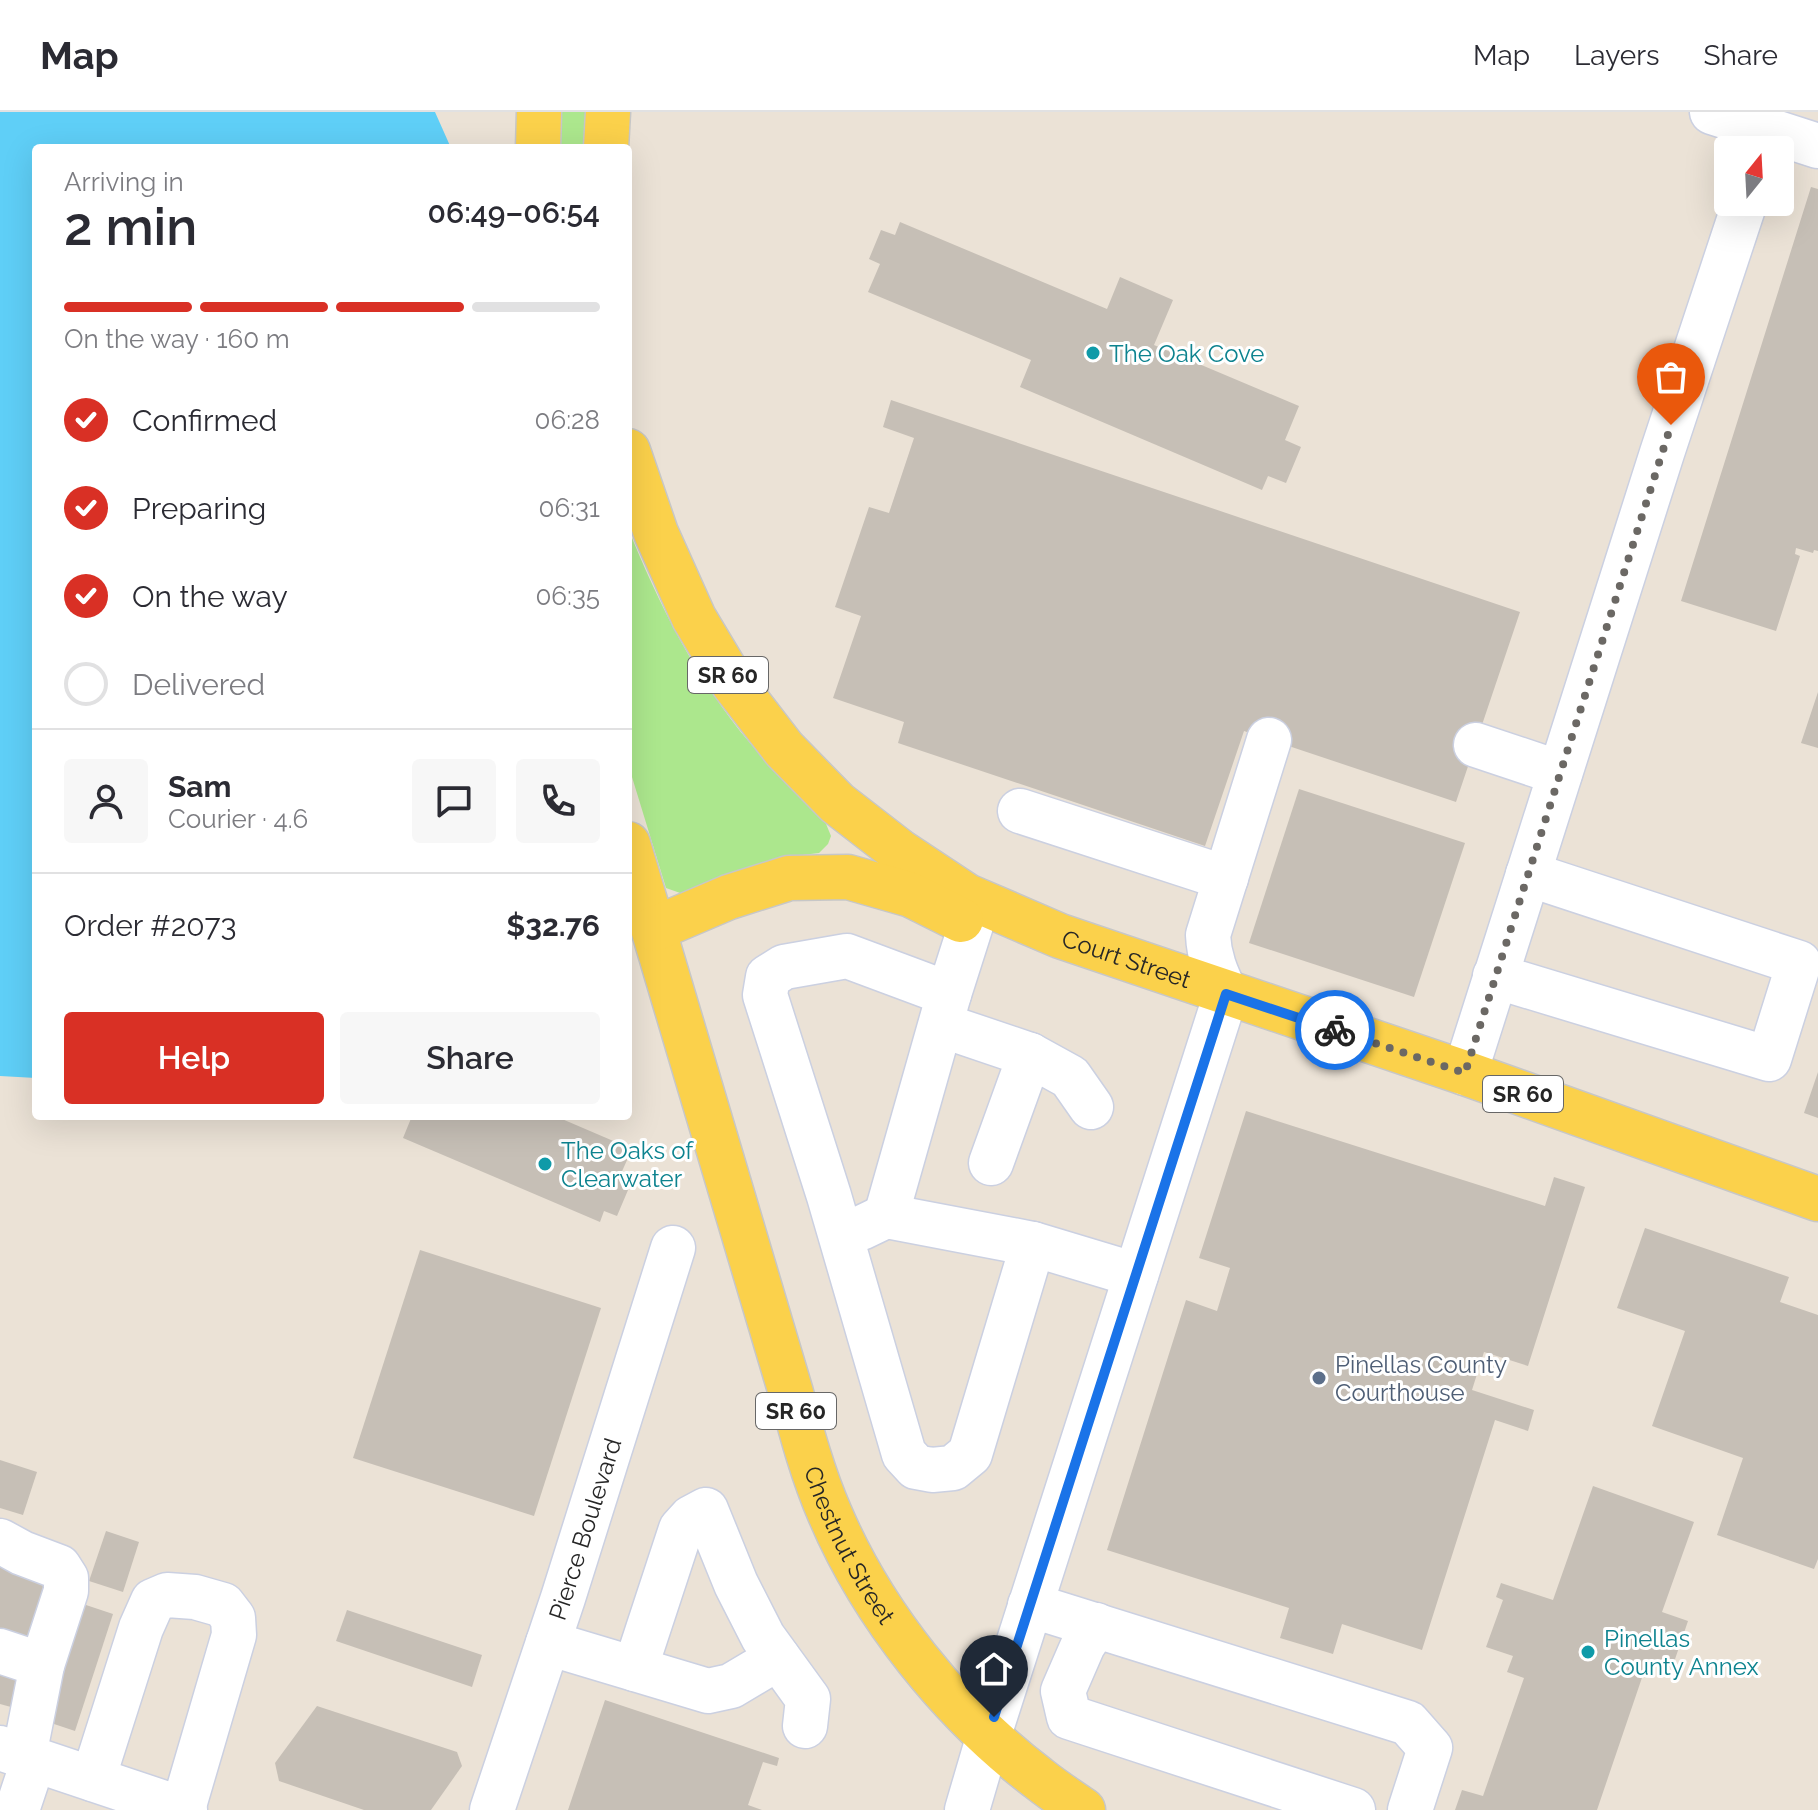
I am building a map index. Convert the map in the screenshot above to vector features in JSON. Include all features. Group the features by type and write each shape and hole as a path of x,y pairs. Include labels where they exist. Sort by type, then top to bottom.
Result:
{"main road":[{"path":"538,144 539,112"},
{"path":"606,144 608,112"},
{"name":"Court Street","path":"632,463 656,533 694,618 733,683 784,749 837,803 899,851 967,896 1060,936 1465,1073 1818,1199"},
{"name":"SR 60","path":"632,871 641,933"},
{"path":"641,933 744,892 789,878 848,877 911,895 1052,961 1143,991 1226,994"},
{"name":"Chestnut Street","path":"641,933 791,1393 807,1454 830,1516 892,1626 951,1698 1037,1778 1083,1810"}],"street":[{"path":"1712,112 1818,146"},
{"path":"1465,1073 1740,216"},
{"path":"967,1810 1226,994 1212,962 1208,935 1269,740"},
{"path":"1476,745 1560,773"},
{"path":"1020,811 1226,878"},
{"path":"1495,976 1769,1059 1799,963 1528,874"},
{"path":"886,1216 971,925"},
{"path":"1033,1244 970,1454 953,1468 932,1470 916,1467 904,1454 765,995 768,977 784,967 847,956 1070,1077 1091,1107"},
{"path":"991,1163 1030,1055"},
{"path":"841,1238 886,1216 1033,1244 1136,1275"},
{"name":"Pierce Boulevard","path":"492,1810 673,1248"},
{"path":"635,1669 681,1529 691,1518 706,1510 736,1584 763,1637 808,1699 805,1726"},
{"path":"0,1541 59,1567 66,1578 66,1591 42,1665 19,1755 17,1810"},
{"path":"19,1755 184,1810 234,1635 233,1618 223,1605 195,1597 167,1595 153,1601 141,1628 93,1779"},
{"path":"1030,1605 1408,1723 1430,1748 1410,1810"},
{"path":"1096,1625 1083,1645 1063,1691 1069,1717 1353,1810"},
{"path":"548,1643 708,1691 731,1686 778,1658"},
{"path":"0,1651 42,1665"}],"green space":[{"path":"559,112 586,112 585,144 558,144"},
{"path":"632,537 680,640 713,693 759,753 824,819 831,836 819,853 785,857 683,894 666,888 632,777"}],"water":[{"path":"0,112 435,112 449,144 32,144 32,1078 0,1076"}],"building":[{"path":"1811,187 1818,189 1818,551 1814,550 1813,553 1796,548 1795,554 1800,556 1776,631 1681,601"},
{"name":"The Oak Cove","path":"900,222 1107,309 1120,277 1173,300 1154,345 1299,406 1285,440 1301,447 1286,483 1268,476 1262,490 1020,387 1031,360 868,292 880,264 869,259 881,230 895,235"},
{"path":"891,400 1520,612 1456,802 1244,731 1205,846 898,743 904,722 833,698 861,616 835,607 869,507 889,513 914,438 883,427"},
{"path":"1818,692 1818,748 1801,743"},
{"path":"1299,789 1465,843 1414,997 1249,943"},
{"path":"1818,1072 1818,1118 1804,1113"},
{"name":"Pinellas County Courthouse","path":"1246,1111 1545,1206 1554,1177 1585,1187 1528,1366 1484,1352 1472,1390 1534,1410 1528,1431 1495,1420 1422,1650 1342,1624 1333,1654 1280,1638 1289,1608 1107,1550 1186,1300 1217,1311 1230,1268 1199,1258"},
{"name":"The Oaks of Clearwater","path":"410,1120 564,1120 632,1149 619,1178 631,1183 617,1216 604,1211 600,1222 403,1138"},
{"path":"1645,1228 1789,1277 1780,1302 1818,1315 1818,1559 1814,1569 1717,1535 1743,1458 1652,1426 1685,1331 1617,1308"},
{"path":"420,1250 601,1308 534,1516 353,1458"},
{"path":"0,1460 37,1472 23,1515 0,1508"},
{"name":"Pinellas County Annex","path":"1593,1486 1694,1522 1662,1612 1688,1621 1672,1668 1648,1660 1597,1810 1455,1810 1462,1790 1483,1796 1524,1678 1507,1672 1513,1656 1486,1647 1503,1600 1496,1597 1501,1583 1553,1600"},
{"path":"106,1531 139,1542 123,1592 89,1581"},
{"path":"0,1559 51,1576 31,1638 0,1628"},
{"path":"83,1604 113,1614 75,1731 45,1721"},
{"path":"347,1610 482,1655 472,1687 336,1641"},
{"path":"0,1671 21,1678 11,1707 0,1704"},
{"path":"605,1700 779,1758 777,1766 763,1762 748,1805 762,1810 568,1810"},
{"path":"317,1706 457,1752 462,1766 431,1810 364,1810 279,1781 275,1763"}],"way so far":[{"path":"1335,1030 1465,1073 1671,425"}],"place":[{"name":"The Oak Cove","path":"1093,353"},
{"name":"The Oaks of Clearwater","path":"545,1164"},
{"name":"Pinellas County Courthouse","path":"1319,1378"},
{"name":"Pinellas County Annex","path":"1588,1652"}],"route":[{"path":"994,1717 1226,994 1335,1030"}]}
